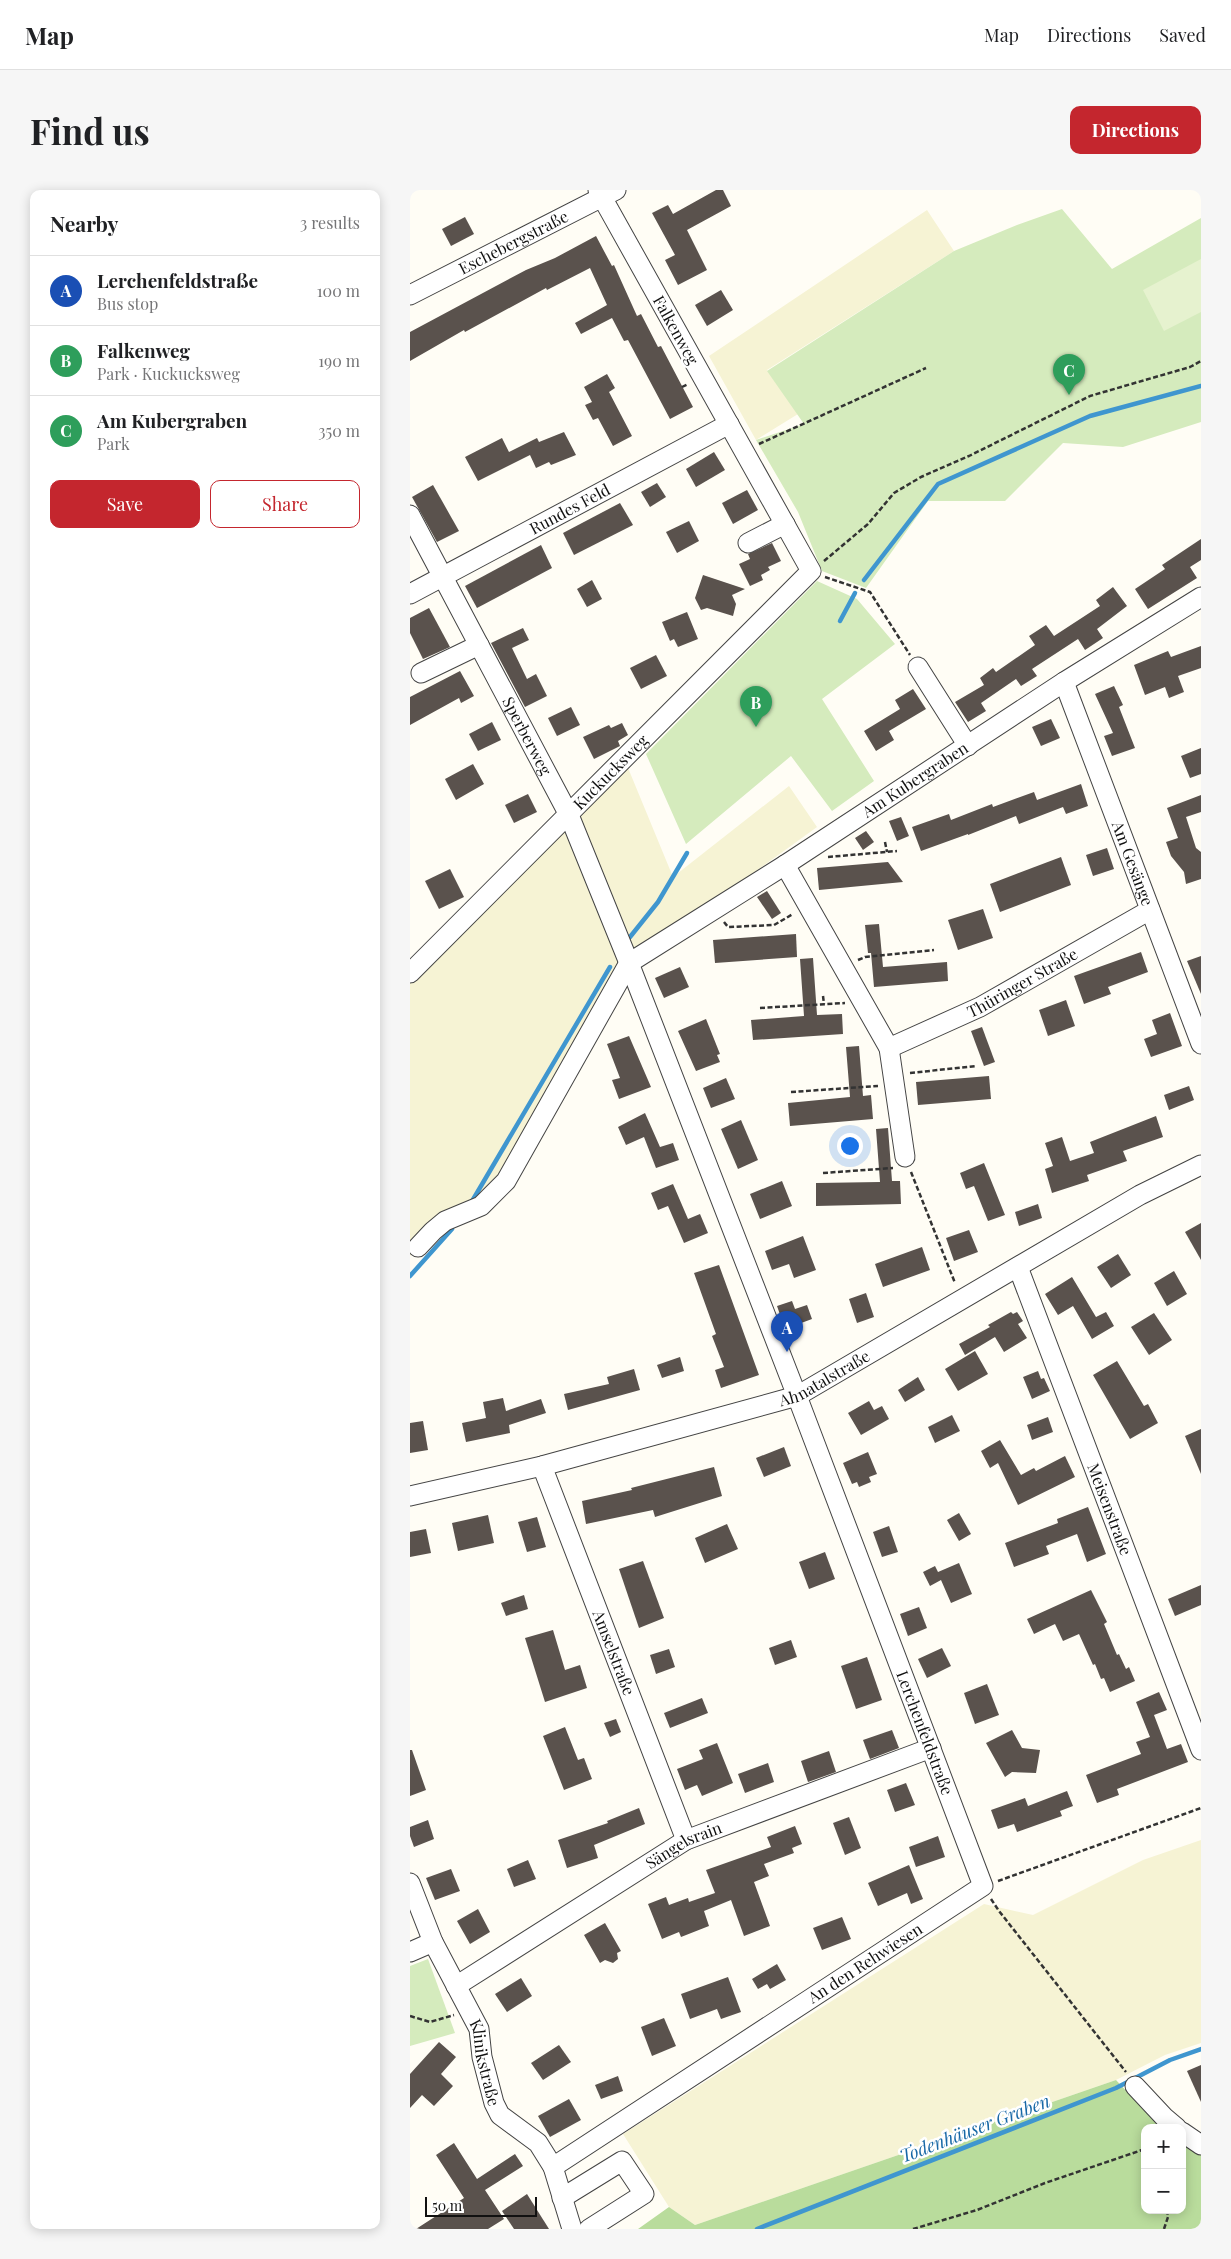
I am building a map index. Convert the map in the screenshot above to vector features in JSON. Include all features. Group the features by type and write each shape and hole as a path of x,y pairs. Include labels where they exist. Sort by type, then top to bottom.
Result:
{"street":[{"name":"Eschebergstraße","path":"410,295 605,192"},
{"name":"Falkenweg","path":"605,192 729,424 811,571"},
{"name":"Rundes Feld","path":"410,594 729,424"},
{"name":"Sperberweg","path":"410,515 569,815 629,963"},
{"path":"748,544 785,524"},
{"name":"Kuckucksweg","path":"412,967 569,815 627,754 811,571"},
{"name":"Am Kubergraben","path":"629,963 784,865 1064,682 1201,597"},
{"path":"421,673 479,645"},
{"path":"918,667 968,746"},
{"name":"Am Gesänge","path":"1064,682 1201,1044"},
{"path":"784,865 889,1048 907,1162"},
{"name":"Thüringer Straße","path":"889,1048 980,1007 1150,910"},
{"path":"418,1248 433,1231 445,1222 481,1206 506,1181 629,963"},
{"name":"Lerchenfeldstraße","path":"629,963 797,1396 983,1886"},
{"name":"Ahnatalstraße","path":"410,1496 542,1466 797,1396 1140,1195 1201,1165"},
{"name":"Meisenstraße","path":"1018,1267 1201,1750"},
{"name":"Amselstraße","path":"542,1466 686,1840"},
{"name":"Sängelsrain","path":"456,1986 686,1840 931,1748"},
{"name":"Klinikstraße","path":"410,1883 433,1942 479,2029 482,2057 494,2103 500,2115 538,2143 553,2167 572,2229"},
{"name":"An den Rehwiesen","path":"553,2167 983,1886"},
{"path":"410,1952 433,1942"},
{"path":"1131,2079 1164,2117 1176,2124"},
{"path":"1186,2130 1201,2145"},
{"path":"562,2198 622,2161 644,2194 589,2229"}],"path":[{"path":"811,571 868,524 894,493 921,477 978,452 1090,396 1201,361"},
{"path":"744,451 926,368"},
{"path":"811,571 870,592 918,667"},
{"path":"819,842 828,858 897,851"},
{"path":"885,842 887,852"},
{"path":"715,909 728,927 774,925 808,905"},
{"path":"843,966 865,957 934,950"},
{"path":"823,996 824,1004"},
{"path":"760,1008 850,1002 860,997"},
{"path":"791,1092 894,1080 975,1066 972,1061"},
{"path":"823,1173 907,1162 962,1301"},
{"path":"1131,2079 999,1911 983,1886 1201,1808"},
{"path":"410,2016 430,2022 470,2009"},
{"path":"913,2229 977,2210 1045,2183 1141,2151"},
{"path":"1164,2229 1168,2214"}],"shaded area":[{"path":"927,210 954,251 767,370 798,414 756,440 709,356"},
{"path":"626,763 673,877 789,786 817,827 629,963 506,1181 429,1235 410,1256 410,978"},
{"path":"1201,1840 1201,2043 1165,2055 1116,2080 695,2225 669,2207 623,2134 984,1904 1033,1915 1143,1860"}],"green space":[{"path":"1062,209 1112,269 1201,218 1201,422 1123,447 1063,443 1005,501 928,501 866,588 822,571 798,512 756,440 804,424 767,371 954,251"},
{"path":"1201,259 1201,312 1164,331 1143,290"},
{"path":"817,581 857,599 895,644 822,699 874,781 832,811 791,756 686,844 646,754"},
{"path":"428,1959 455,2033 410,2046 410,1966"},
{"path":"1116,2080 1144,2110 1163,2124 1141,2124 1141,2214 1186,2214 1186,2142 1201,2152 1201,2229 638,2229 669,2207 695,2225"}],"building":[{"path":"716,190 723,190 731,206 687,230 707,270 678,285 665,260 675,255 652,213 668,205 673,214"},
{"path":"465,217 474,234 451,246 442,229"},
{"path":"596,236 612,266 614,265 637,316 641,314 658,347 661,346 693,407 670,419 628,340 624,341 612,318 581,334 575,323 607,305 590,268 547,290 546,288 465,332 464,330 410,361 410,332 526,270 555,258"},
{"path":"721,290 733,310 707,326 695,305"},
{"path":"607,374 615,388 609,392 632,436 613,446 598,418 593,420 585,405 592,402 584,387"},
{"path":"564,432 576,455 551,465 549,462 536,468 530,455 478,481 465,457 502,438 509,452 537,438 539,442"},
{"path":"714,452 725,470 696,487 686,469"},
{"path":"657,483 666,497 650,507 641,492"},
{"path":"433,485 459,531 437,542 412,497"},
{"path":"747,490 758,510 733,524 722,503"},
{"path":"620,503 633,525 574,555 563,533"},
{"path":"689,521 699,541 677,553 666,532"},
{"path":"1201,539 1201,560 1190,567 1197,578 1148,609 1135,589 1165,569 1162,565"},
{"path":"772,543 781,561 768,567 770,570 761,575 763,580 750,586 739,564 750,559 748,554"},
{"path":"541,545 552,568 477,608 465,586"},
{"path":"703,575 745,589 732,595 736,604 733,616 707,608 701,610 695,598"},
{"path":"592,580 602,599 587,607 577,589"},
{"path":"1113,587 1127,606 1097,629 1103,638 1085,650 1078,639 1032,669 1037,676 1021,686 1016,679 981,703 986,711 968,722 955,702 984,685 980,678 993,668 996,672 1035,645 1029,636 1046,625 1054,636 1100,606 1096,600"},
{"path":"429,608 450,647 423,659 410,633 410,618"},
{"path":"687,612 698,639 678,647 674,639 670,641 662,622"},
{"path":"523,628 529,640 512,648 527,679 536,674 547,696 525,707 491,643"},
{"path":"1201,646 1201,668 1178,676 1184,692 1169,698 1165,687 1145,695 1134,665 1168,651 1171,657"},
{"path":"656,655 667,676 641,689 630,668"},
{"path":"460,671 474,696 461,703 459,698 410,725 410,697"},
{"path":"1114,686 1123,705 1119,707 1135,748 1112,756 1104,736 1113,733 1095,694"},
{"path":"913,689 926,709 889,731 894,740 876,751 864,731 900,709 895,700"},
{"path":"571,707 580,725 557,736 548,718"},
{"path":"1051,719 1060,738 1041,746 1032,727"},
{"path":"492,722 501,740 478,751 469,734"},
{"path":"622,723 628,735 618,741 620,746 594,759 583,737 609,725 611,728"},
{"path":"1201,748 1201,774 1190,778 1181,756"},
{"path":"473,764 484,784 456,800 445,779"},
{"path":"1081,784 1088,806 1066,814 1063,807 1019,824 1016,816 921,851 912,827 949,814 951,820 992,804 993,807 1034,792 1037,800"},
{"path":"528,794 537,812 514,823 505,805"},
{"path":"1201,795 1201,812 1186,817 1196,848 1201,852 1201,879 1186,884 1184,872 1171,856 1166,842 1178,838 1167,808"},
{"path":"901,817 909,836 897,841 889,821"},
{"path":"866,831 874,842 863,850 855,838"},
{"path":"1107,848 1114,869 1093,876 1086,855"},
{"path":"1061,857 1071,885 1000,912 990,884"},
{"path":"888,862 903,882 819,890 817,868"},
{"path":"450,869 464,897 439,909 425,881"},
{"path":"767,891 781,913 772,919 757,897"},
{"path":"983,909 993,938 958,950 948,920"},
{"path":"879,924 883,967 947,962 948,981 874,987 871,953 868,953 865,925"},
{"path":"796,934 797,957 715,963 713,940"},
{"path":"1141,952 1148,972 1108,987 1111,994 1084,1004 1074,976"},
{"path":"1201,956 1201,994 1187,961"},
{"path":"813,958 817,1015 842,1014 843,1034 753,1040 751,1020 804,1016 800,959"},
{"path":"680,967 689,987 664,998 655,978"},
{"path":"1066,1000 1075,1026 1048,1036 1039,1010"},
{"path":"1170,1013 1182,1046 1151,1057 1144,1039 1157,1034 1152,1020"},
{"path":"706,1019 720,1054 717,1055 720,1062 696,1071 678,1031"},
{"path":"982,1027 995,1062 984,1066 971,1031"},
{"path":"629,1036 651,1087 619,1099 612,1080 620,1078 607,1044"},
{"path":"859,1046 863,1096 871,1095 873,1119 790,1126 788,1103 850,1097 846,1047"},
{"path":"989,1076 991,1099 918,1105 916,1082"},
{"path":"726,1078 735,1099 711,1108 703,1088"},
{"path":"1189,1086 1194,1100 1169,1110 1164,1095"},
{"path":"645,1113 660,1147 673,1143 679,1160 656,1168 644,1137 626,1145 618,1127"},
{"path":"1156,1116 1163,1137 1123,1151 1127,1161 1087,1175 1089,1181 1052,1193 1045,1169 1053,1166 1045,1143 1062,1137 1070,1161 1094,1153 1090,1142"},
{"path":"741,1120 758,1160 738,1169 721,1129"},
{"path":"888,1128 892,1181 900,1181 901,1204 816,1206 816,1183 880,1182 876,1129"},
{"path":"984,1163 1005,1215 988,1221 974,1186 966,1189 960,1173"},
{"path":"782,1181 792,1206 760,1219 750,1194"},
{"path":"673,1184 688,1219 700,1214 708,1233 684,1243 668,1206 658,1210 651,1193"},
{"path":"1038,1204 1042,1218 1019,1226 1015,1212"},
{"path":"1201,1223 1201,1260 1185,1232"},
{"path":"969,1230 978,1252 954,1261 946,1238"},
{"path":"803,1236 816,1270 794,1278 789,1264 772,1270 765,1251"},
{"path":"922,1247 930,1270 883,1287 875,1264"},
{"path":"1118,1254 1131,1275 1111,1288 1097,1267"},
{"path":"719,1265 759,1375 721,1388 715,1370 724,1367 712,1336 716,1334 694,1273"},
{"path":"1174,1271 1187,1294 1167,1306 1154,1283"},
{"path":"1072,1277 1096,1317 1106,1312 1114,1326 1092,1339 1073,1306 1058,1315 1045,1294"},
{"path":"866,1293 874,1317 857,1323 849,1299"},
{"path":"792,1301 795,1309 807,1305 812,1319 785,1329 777,1306"},
{"path":"1011,1312 1013,1314 1017,1312 1023,1321 1018,1324 1027,1338 1004,1352 995,1337 965,1355 959,1344 990,1327 988,1325"},
{"path":"1154,1313 1172,1340 1149,1355 1131,1327"},
{"path":"975,1351 988,1374 958,1391 945,1369"},
{"path":"680,1357 684,1371 662,1378 657,1365"},
{"path":"1117,1361 1144,1406 1148,1404 1158,1423 1130,1439 1093,1375"},
{"path":"634,1369 640,1390 568,1410 564,1394 609,1384 607,1377"},
{"path":"1038,1371 1041,1379 1044,1378 1050,1391 1032,1399 1023,1377"},
{"path":"918,1377 925,1390 905,1402 898,1390"},
{"path":"503,1398 506,1411 541,1399 546,1413 509,1425 510,1433 466,1442 462,1423 486,1418 483,1402"},
{"path":"869,1401 874,1410 882,1406 889,1419 861,1435 848,1413"},
{"path":"952,1415 960,1431 935,1443 928,1427"},
{"path":"1048,1417 1053,1432 1032,1440 1027,1425"},
{"path":"423,1421 428,1450 410,1453 410,1423"},
{"path":"1201,1429 1201,1474 1185,1436"},
{"path":"1000,1440 1021,1475 1034,1468 1036,1471 1065,1456 1075,1477 1018,1505 998,1463 990,1468 981,1451"},
{"path":"784,1447 791,1466 764,1477 756,1458"},
{"path":"868,1452 877,1474 869,1477 871,1482 859,1487 857,1482 852,1484 843,1463"},
{"path":"714,1467 722,1496 655,1517 653,1510 586,1524 582,1501 632,1490 631,1488"},
{"path":"1088,1507 1106,1554 1087,1562 1077,1534 1046,1546 1049,1554 1014,1567 1005,1543 1058,1523 1057,1519"},
{"path":"959,1513 971,1534 959,1541 947,1520"},
{"path":"488,1515 494,1543 458,1551 452,1523"},
{"path":"537,1517 546,1547 527,1552 518,1522"},
{"path":"727,1524 738,1549 705,1563 695,1538"},
{"path":"889,1526 898,1552 882,1557 873,1532"},
{"path":"426,1529 431,1553 410,1557 410,1532"},
{"path":"825,1552 835,1579 809,1589 799,1562"},
{"path":"643,1561 664,1618 639,1628 619,1569"},
{"path":"959,1563 972,1594 951,1603 941,1580 930,1586 923,1572 935,1566 938,1572"},
{"path":"1201,1585 1201,1605 1175,1616 1168,1599"},
{"path":"1091,1590 1107,1622 1104,1624 1117,1655 1119,1654 1126,1669 1129,1667 1135,1681 1110,1692 1104,1678 1101,1679 1095,1664 1093,1665 1079,1634 1063,1641 1055,1624 1034,1634 1027,1619"},
{"path":"524,1595 528,1609 506,1616 501,1603"},
{"path":"919,1607 927,1628 908,1636 900,1614"},
{"path":"553,1630 565,1670 580,1665 587,1688 545,1702 525,1638"},
{"path":"791,1640 797,1657 775,1665 769,1648"},
{"path":"942,1648 951,1666 927,1678 918,1659"},
{"path":"669,1649 675,1667 656,1674 650,1655"},
{"path":"867,1657 882,1700 856,1709 841,1666"},
{"path":"987,1684 999,1715 975,1724 964,1693"},
{"path":"1159,1692 1167,1710 1154,1715 1167,1749 1181,1744 1188,1762 1117,1789 1119,1795 1097,1803 1086,1775 1141,1754 1136,1742 1150,1737 1136,1702"},
{"path":"702,1698 708,1713 670,1728 664,1713"},
{"path":"616,1719 621,1732 610,1737 604,1723"},
{"path":"565,1727 578,1760 584,1758 592,1779 564,1790 543,1736"},
{"path":"892,1730 899,1748 870,1759 863,1740"},
{"path":"1012,1730 1022,1748 1040,1750 1036,1773 1012,1772 1005,1777 986,1743"},
{"path":"717,1743 733,1783 702,1796 697,1785 685,1790 677,1769 703,1759 699,1750"},
{"path":"410,1750 412,1750 426,1790 410,1796"},
{"path":"829,1751 836,1772 808,1782 801,1761"},
{"path":"768,1763 774,1782 745,1793 738,1774"},
{"path":"906,1783 915,1805 895,1812 887,1790"},
{"path":"1067,1791 1073,1806 1060,1811 1062,1816 1017,1832 1014,1824 998,1829 991,1810 1025,1798 1028,1806"},
{"path":"639,1808 645,1824 594,1845 598,1858 567,1868 558,1840 608,1823 607,1821"},
{"path":"849,1817 861,1848 845,1855 833,1823"},
{"path":"428,1820 434,1839 414,1847 410,1836 410,1827"},
{"path":"795,1826 802,1844 792,1848 794,1853 764,1864 769,1876 754,1882 770,1926 744,1936 731,1900 704,1911 709,1926 681,1937 679,1932 662,1939 648,1904 666,1897 669,1905 688,1898 689,1902 715,1893 706,1870 771,1847 767,1837"},
{"path":"938,1836 945,1857 916,1867 909,1847"},
{"path":"528,1860 536,1879 514,1887 507,1869"},
{"path":"909,1865 923,1899 911,1904 907,1893 878,1906 868,1883"},
{"path":"451,1869 460,1891 435,1900 426,1878"},
{"path":"478,1909 490,1932 470,1944 457,1921"},
{"path":"842,1917 851,1939 822,1950 813,1928"},
{"path":"605,1923 621,1951 617,1953 618,1959 613,1963 605,1960 600,1963 584,1935"},
{"path":"777,1964 786,1980 770,1989 767,1984 758,1989 752,1979"},
{"path":"728,1977 741,2012 721,2019 717,2009 690,2019 681,1994"},
{"path":"521,1978 532,1996 507,2012 495,1994"},
{"path":"664,2018 676,2046 652,2056 641,2027"},
{"path":"439,2042 456,2057 441,2074 453,2086 434,2106 422,2095 410,2108 410,2074"},
{"path":"559,2045 571,2062 543,2080 531,2063"},
{"path":"1201,2065 1201,2102 1187,2071"},
{"path":"618,2076 623,2091 601,2099 595,2085"},
{"path":"569,2099 581,2120 550,2137 538,2116"},
{"path":"454,2143 477,2179 515,2154 523,2166 485,2190 504,2219 488,2229 416,2229 464,2198 436,2155"},
{"path":"527,2194 549,2229 514,2229 502,2211"}],"waterway":[{"path":"864,580 938,484 1090,416 1201,386"},
{"path":"840,621 855,593"},
{"path":"630,937 658,902 687,853"},
{"path":"471,1203 610,967"},
{"path":"410,1276 452,1229"},
{"name":"Todenhäuser Graben","path":"757,2229 1116,2088 1170,2060 1201,2049"}],"place":[{"name":"Am Kubergraben","path":"1069,395"},
{"name":"Falkenweg","path":"756,727"},
{"name":"Lerchenfeldstraße","path":"787,1352"}]}
